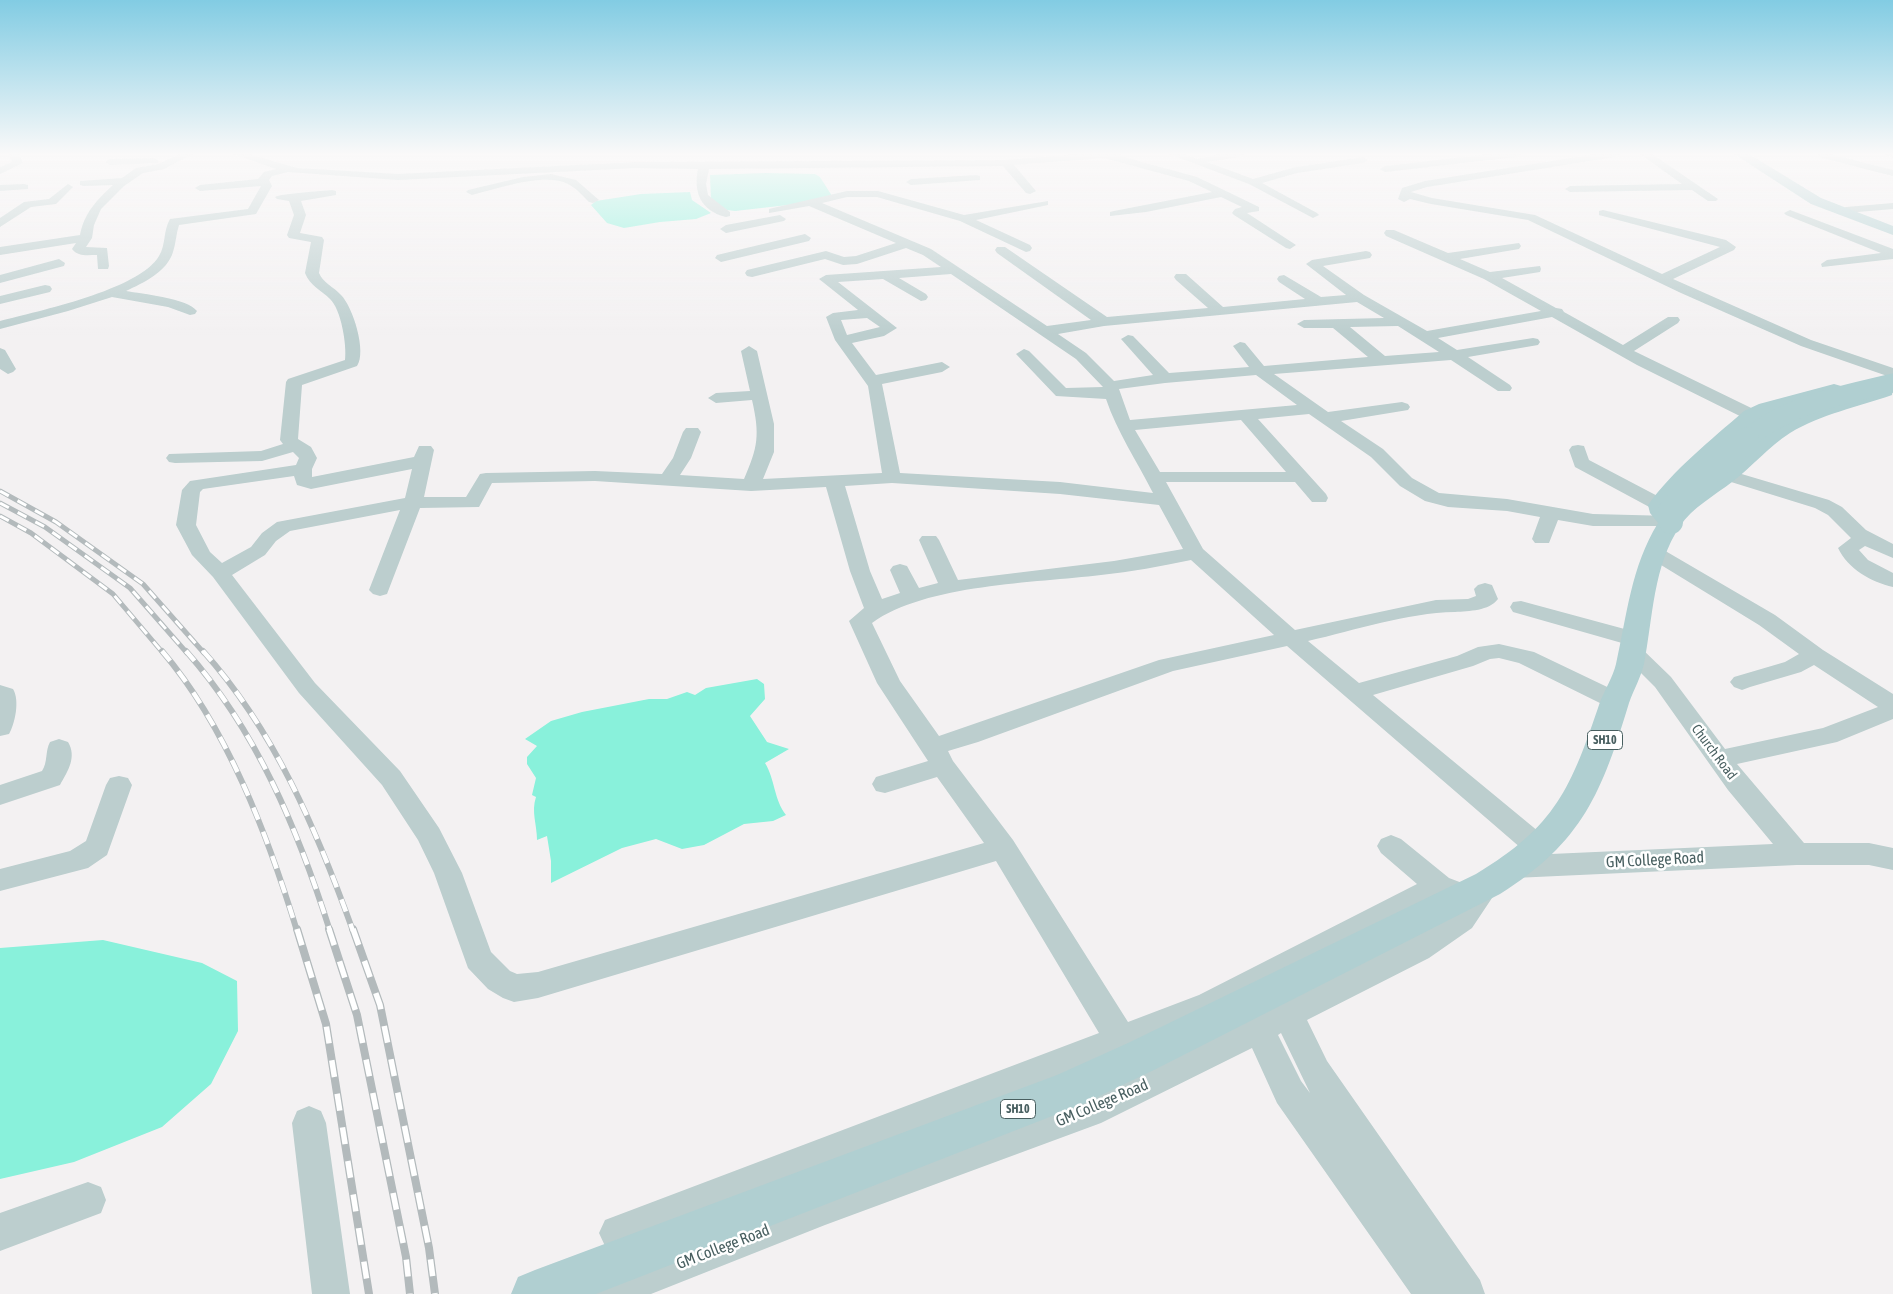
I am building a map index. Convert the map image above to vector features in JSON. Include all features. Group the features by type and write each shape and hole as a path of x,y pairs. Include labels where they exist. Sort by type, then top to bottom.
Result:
{"main road":[{"path":"1857,214 1893,229"},
{"path":"1857,214 1893,229"},
{"name":"SH10","path":"535,1294 1068,1090 1142,1056 1460,892 1514,867 1540,849 1573,809 1593,770 1629,667 1665,514 1677,484 1751,415 1775,405 1893,377"},
{"path":"1665,514 1763,424 1809,405 1893,383"},
{"path":"1665,514 1727,475 1781,430 1802,420 1893,389"}],"street":[{"path":"0,223 13,214"},
{"path":"93,214 88,225 86,238 79,251 103,251 103,266"},
{"path":"0,325 46,313 141,279 165,258 174,222 238,214"},
{"path":"300,214 294,236 318,240 312,273 314,278 340,303 350,332 354,359 352,363 345,366 294,382 290,440 294,446 305,451 308,458 303,468 303,481 311,483 424,455 413,502 380,590"},
{"path":"721,258 805,238 776,214"},
{"path":"839,214 908,243 951,267 1081,356 1111,390 1124,426 1155,477 1195,553 1290,637 1540,849"},
{"path":"949,214 964,219 1026,248"},
{"path":"964,219 987,214"},
{"path":"1242,214 1290,244"},
{"path":"1292,214 1311,221 1301,214"},
{"path":"1515,214 1531,217 1806,344 1893,373"},
{"path":"1609,214 1722,243 1730,247 1664,278"},
{"path":"1791,214 1893,254"},
{"path":"726,229 780,218"},
{"path":"1390,233 1449,256 1489,276 1557,312 1624,351 1781,430"},
{"path":"0,239 18,236"},
{"path":"0,251 86,238"},
{"path":"752,273 826,255 843,261 857,260 908,243"},
{"path":"1449,256 1515,246"},
{"path":"1827,264 1893,254"},
{"path":"1366,255 1312,264 1358,298 1426,336 1504,388"},
{"path":"1009,256 1104,322"},
{"path":"0,279 59,263"},
{"path":"842,340 888,331 890,328 826,278 887,276 951,267"},
{"path":"1489,276 1535,269"},
{"path":"887,276 921,297"},
{"path":"1181,277 1218,310"},
{"path":"1284,279 1317,301"},
{"path":"0,291 44,285 0,300"},
{"path":"109,292 172,304 190,311"},
{"path":"1046,331 1104,322 1358,298"},
{"path":"1426,336 1557,312"},
{"path":"870,313 833,317 842,340 876,386 892,478"},
{"path":"1624,351 1673,320"},
{"path":"1304,324 1338,325 1401,322"},
{"path":"1338,325 1383,362"},
{"path":"1128,338 1165,378"},
{"path":"1024,354 1062,393 1111,390 1165,378 1455,355 1533,342"},
{"path":"1240,346 1260,371 1377,453 1406,482 1432,497 1448,501 1507,504 1593,520 1665,514"},
{"path":"749,351 766,424 765,452 751,485"},
{"path":"0,354 8,369"},
{"path":"871,381 942,367"},
{"path":"716,398 760,395"},
{"path":"1124,426 1246,416 1402,407"},
{"path":"1246,416 1319,498"},
{"path":"668,480 682,458 692,432"},
{"path":"174,458 262,456 294,446"},
{"path":"1578,450 1581,463 1665,514"},
{"path":"1697,465 1828,507 1840,514 1848,525 1865,538 1893,552"},
{"path":"303,468 214,480 197,485 192,490 186,525 202,555 220,573 307,688 391,778 429,835 448,873 479,959 499,980 514,988 538,985 1003,848"},
{"path":"220,573 258,551 269,537 284,526 413,502 472,503 486,478 595,476 751,485 892,478 1060,488 1166,500"},
{"path":"1155,477 1300,476"},
{"path":"834,480 860,571 875,608"},
{"path":"1542,539 1551,513"},
{"path":"1865,538 1848,548 1851,557 1860,564 1893,581"},
{"path":"929,540 951,588"},
{"path":"1122,1041 1003,848 889,682 860,624 866,614 875,608 912,595 1028,575 1153,562 1195,553"},
{"path":"1655,553 1767,620 1815,656 1893,705"},
{"path":"900,570 912,595"},
{"path":"885,784 938,756 969,736 1167,665 1436,606 1471,605 1487,599 1485,589"},
{"path":"1521,607 1633,645"},
{"name":"Church Road","path":"1633,645 1663,682 1719,759 1797,854"},
{"path":"1355,692 1465,661 1486,652 1499,651 1526,657 1616,701"},
{"path":"1742,682 1793,667 1815,656"},
{"path":"0,693 5,695 0,728"},
{"path":"1719,759 1828,736 1893,710"},
{"path":"0,795 51,778 58,767 59,748"},
{"path":"0,880 78,860 90,854 97,847 119,785"},
{"path":"1391,846 1460,892"},
{"name":"GM College Road","path":"1514,867 1797,854 1869,854 1893,859"},
{"path":"618,1233 1122,1041 1210,1005 1460,892"},
{"name":"GM College Road","path":"600,1294 763,1233 822,1208 1089,1111 1148,1084 1418,950 1462,919 1460,892"},
{"path":"1274,1021 1289,1092 1434,1294"},
{"path":"1274,1021 1315,1072 1466,1294"},
{"path":"309,1123 332,1294"},
{"path":"0,1232 88,1200"}],"shaded area":[{"path":"599,214 708,214 696,219 624,228 607,223"},
{"path":"757,679 764,684 765,699 750,716 767,742 789,749 765,763 779,803 786,815 773,821 744,824 704,845 682,849 656,839 622,848 551,883 551,861 547,836 537,840 534,813 536,797 532,795 536,778 527,764 527,757 537,746 525,739 551,721 582,712 649,699 667,699 687,692 695,695 706,688"},
{"path":"103,940 202,963 237,981 238,1031 211,1084 162,1127 74,1162 0,1179 0,948"}],"railway":[{"path":"0,491 56,522 143,584 204,653"},
{"path":"0,503 45,527 130,588 187,653"},
{"path":"0,516 31,533 113,594 163,653"},
{"path":"162,651 185,681 226,748 259,821 297,931"},
{"path":"186,651 234,714 273,783 304,856 330,931"},
{"path":"203,651 229,682 273,748 309,820 353,931"},
{"path":"297,929 326,1024 369,1294"},
{"path":"329,929 357,1015 406,1257 410,1294"},
{"path":"353,929 380,1005 429,1248 435,1294"}]}
